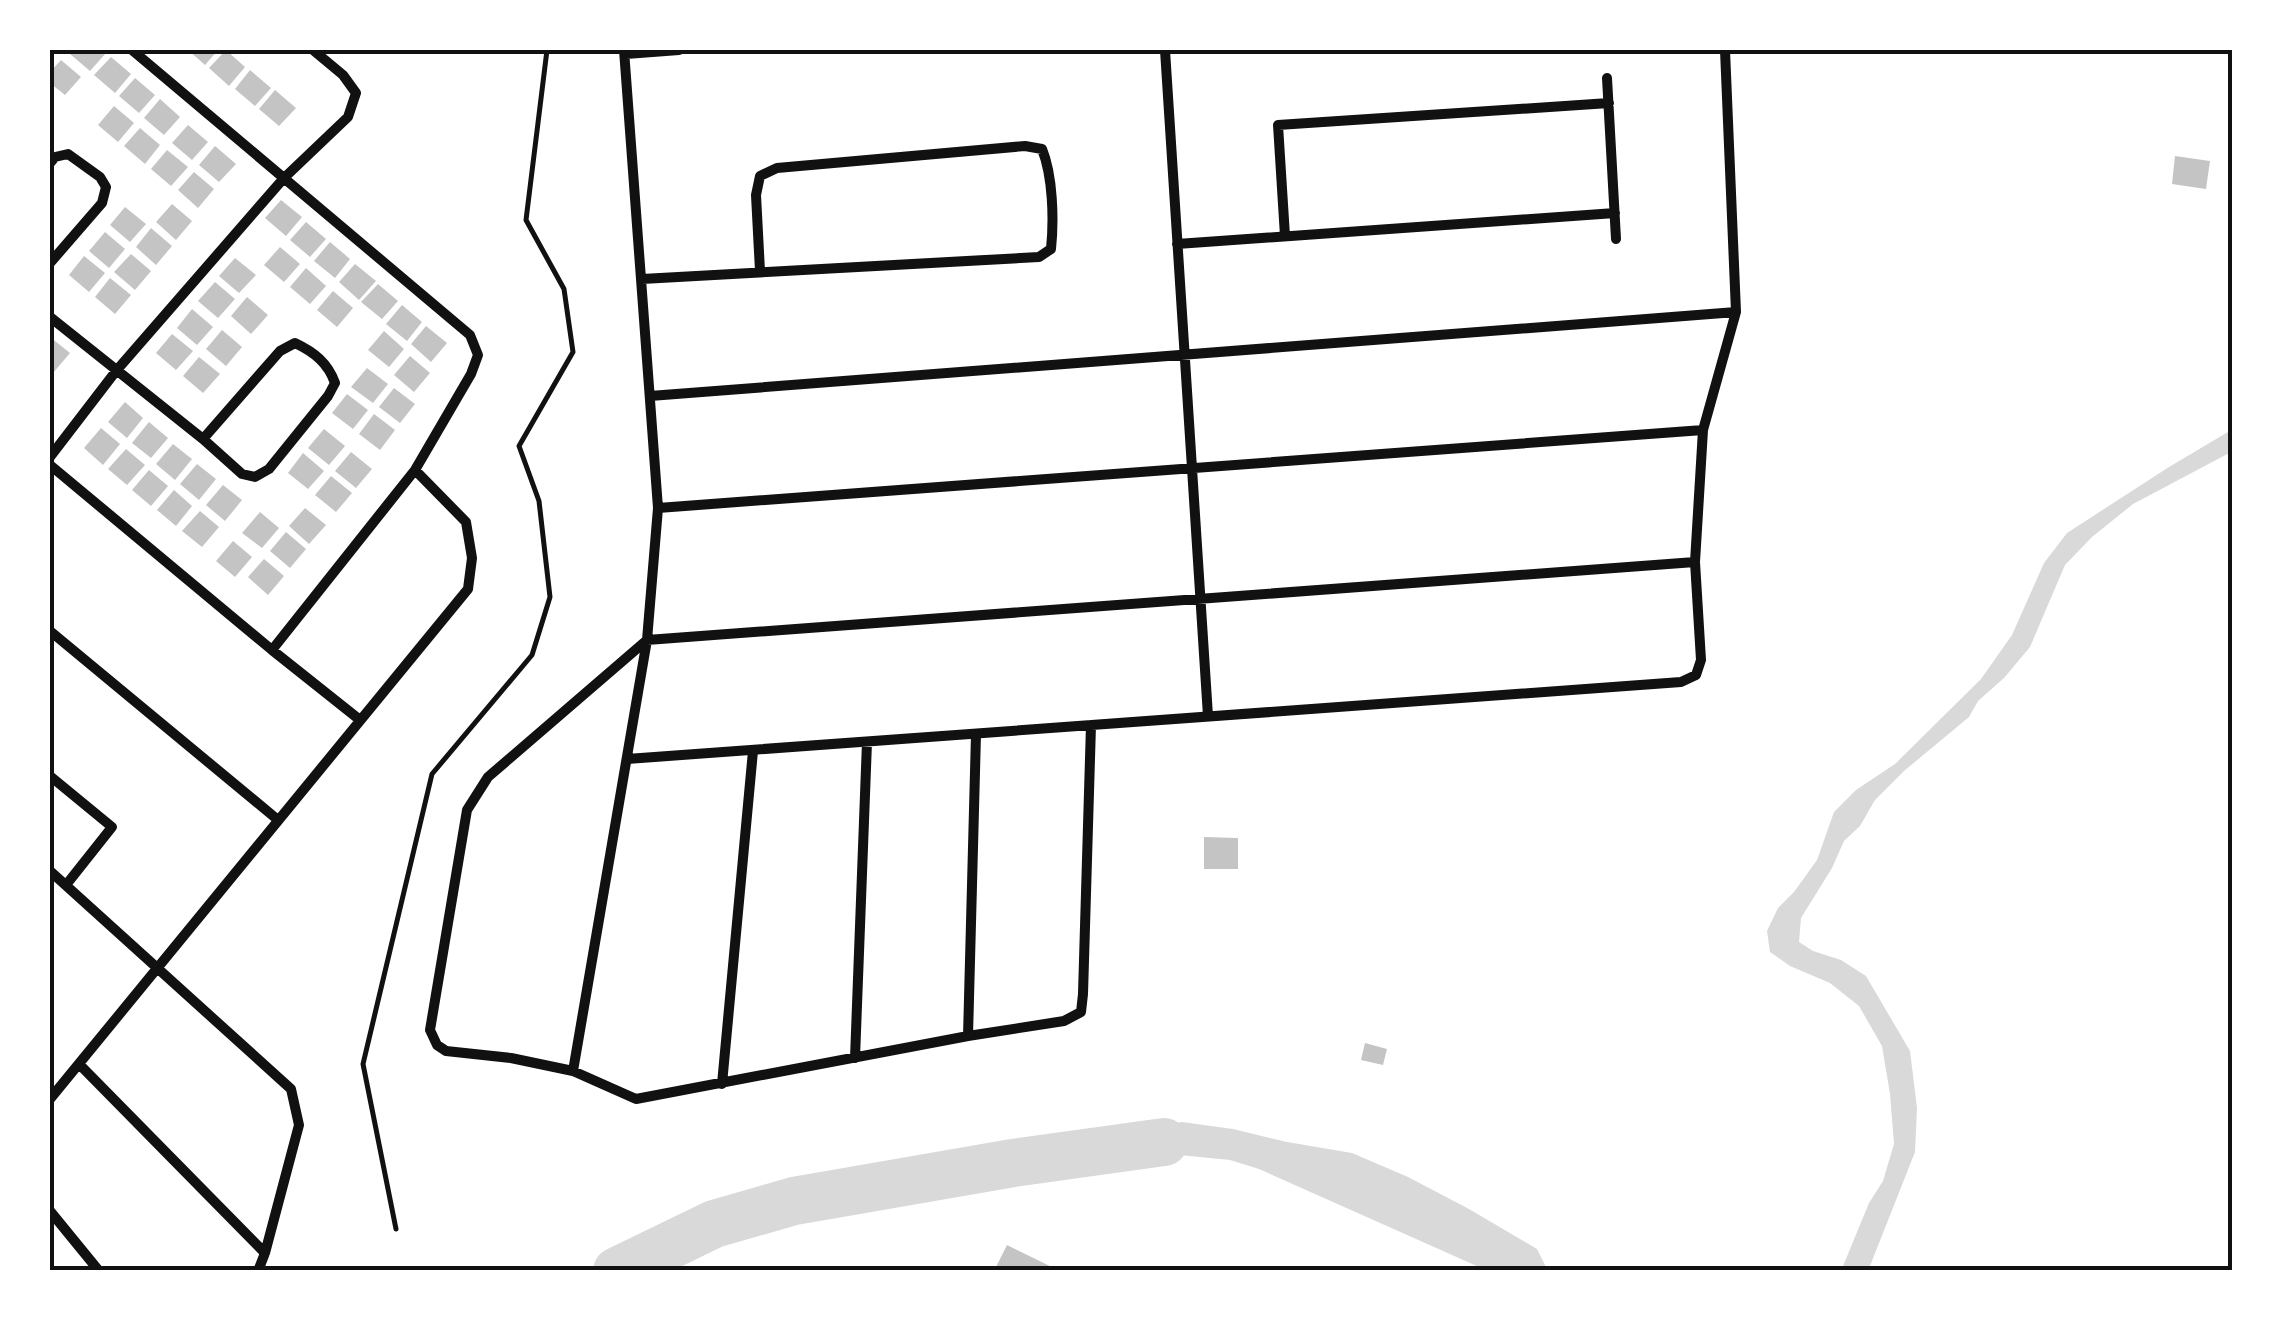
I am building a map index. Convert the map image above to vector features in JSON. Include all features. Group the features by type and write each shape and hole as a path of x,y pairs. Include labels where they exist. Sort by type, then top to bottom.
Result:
{"street":[{"path":"132,50 470,335 478,355 471,374 414,470 272,650"},
{"path":"50,457 116,371 284,178 348,118 356,92 314,50"},
{"path":"573,1071 647,640 658,508 625,52 679,50"},
{"path":"1165,50 1208,716"},
{"path":"627,759 1681,682 1696,675 1701,660 1694,562 1703,430 1736,312 1724,50"},
{"path":"1607,78 1616,239"},
{"path":"1284,236 1278,125 1609,103"},
{"path":"642,278 1039,257 1051,249 1053,233 1048,164 1042,150 1025,146 776,168 760,176 756,195 760,270"},
{"path":"50,162 68,154 100,177 106,188 102,202 50,262"},
{"path":"1177,244 1615,213"},
{"path":"650,396 1736,312"},
{"path":"50,317 242,474 255,478 268,469 328,396 335,383 330,369 295,343 280,351 203,439"},
{"path":"658,508 1703,430"},
{"path":"50,465 360,720"},
{"path":"50,1099 468,589 472,558 466,522 414,470"},
{"path":"1091,725 1081,1012 1064,1022 968,1036 636,1099 573,1071 510,1058 446,1051 436,1045 430,1030 467,810 488,777 647,640 1694,562"},
{"path":"50,631 278,820"},
{"path":"968,1036 976,734"},
{"path":"855,1058 867,742"},
{"path":"722,1084 753,751"},
{"path":"50,776 112,827 66,885"},
{"path":"50,870 291,1088 299,1125 258,1271"},
{"path":"79,1064 266,1253"},
{"path":"50,1211 99,1271"}],"path":[{"path":"396,1229 363,1064 432,774 532,655 550,598 539,501 519,446 573,352 564,289 526,220 546,50"}],"shaded area":[{"path":"2233,429 2233,451 2133,504 2065,565 2030,647 1978,701 1969,717 1875,800 1860,826 1844,841 1801,918 1799,942 1866,976 1910,1051 1917,1108 1915,1152 1868,1271 1841,1271 1869,1203 1883,1181 1894,1144 1882,1046 1859,1006 1830,983 1790,966 1770,952 1767,931 1778,908 1817,860 1834,812 1856,790 1895,764 1981,679 2012,635 2044,563 2067,533"},
{"path":"1182,1122 1352,1153 1408,1177 1537,1249 1548,1271 1488,1271 1259,1169 1230,1160 1169,1154 1103,1167 1103,1131"}],"building":[{"path":"73,50 106,53 90,71 70,54"},
{"path":"188,50 218,50 205,65"},
{"path":"226,50 245,67 229,86 209,68"},
{"path":"111,57 131,74 115,93 94,75"},
{"path":"61,60 81,77 65,95 50,83 50,72"},
{"path":"250,70 271,88 255,106 235,89"},
{"path":"135,78 155,95 139,113 119,96"},
{"path":"275,90 296,108 279,126 259,109"},
{"path":"160,99 180,117 164,135 144,118"},
{"path":"114,106 134,123 118,142 98,125"},
{"path":"188,125 208,142 192,160 172,143"},
{"path":"140,128 160,145 145,164 124,146"},
{"path":"215,146 236,164 219,182 199,165"},
{"path":"167,150 188,167 171,186 151,169"},
{"path":"2175,156 2210,161 2206,189 2172,184"},
{"path":"194,172 214,189 198,208 178,190"},
{"path":"281,200 302,217 286,236 265,218"},
{"path":"172,204 192,221 176,240 156,222"},
{"path":"125,207 146,224 130,242 110,225"},
{"path":"306,222 326,239 310,257 290,240"},
{"path":"151,228 172,246 156,265 136,247"},
{"path":"105,232 125,249 109,268 89,251"},
{"path":"330,242 350,259 335,278 314,261"},
{"path":"280,247 300,264 284,282 264,265"},
{"path":"131,254 151,271 135,290 114,272"},
{"path":"84,256 105,273 89,292 69,275"},
{"path":"235,258 256,275 239,293 219,276"},
{"path":"355,264 376,281 359,300 339,282"},
{"path":"306,268 326,286 310,304 290,287"},
{"path":"110,278 131,295 115,314 95,297"},
{"path":"215,282 235,299 218,318 198,301"},
{"path":"378,284 398,301 382,319 361,302"},
{"path":"333,291 353,308 337,327 317,310"},
{"path":"247,297 268,315 251,334 231,316"},
{"path":"402,305 422,322 407,341 386,324"},
{"path":"192,309 213,327 197,345 177,328"},
{"path":"426,326 447,343 431,362 411,344"},
{"path":"222,330 242,347 226,366 206,349"},
{"path":"384,331 404,349 389,367 368,350"},
{"path":"172,334 193,351 176,370 156,353"},
{"path":"50,337 70,353 53,373 50,371"},
{"path":"410,356 430,373 414,392 394,375"},
{"path":"199,357 220,374 203,393 183,376"},
{"path":"367,368 388,384 373,403 351,387"},
{"path":"394,388 415,404 400,423 379,407"},
{"path":"347,394 368,410 353,429 332,413"},
{"path":"125,402 143,418 127,438 108,422"},
{"path":"374,414 395,430 380,450 359,434"},
{"path":"149,422 168,438 151,458 132,443"},
{"path":"101,428 120,444 103,465 84,448"},
{"path":"324,429 345,446 329,465 308,448"},
{"path":"173,444 192,459 175,480 156,464"},
{"path":"126,449 145,465 127,485 108,469"},
{"path":"351,452 372,469 356,488 335,471"},
{"path":"303,453 324,471 308,489 288,473"},
{"path":"197,464 216,479 199,500 180,484"},
{"path":"149,470 168,486 151,506 132,490"},
{"path":"331,476 352,493 336,512 315,495"},
{"path":"223,485 242,500 225,521 206,505"},
{"path":"174,490 192,506 176,526 157,510"},
{"path":"305,508 326,525 309,544 289,526"},
{"path":"200,511 219,527 202,547 182,531"},
{"path":"260,512 279,528 262,548 242,533"},
{"path":"286,532 306,549 290,568 270,551"},
{"path":"233,541 252,557 235,577 216,561"},
{"path":"264,559 284,576 268,595 248,577"},
{"path":"1204,837 1238,838 1238,869 1204,869"},
{"path":"1365,1043 1387,1049 1383,1065 1361,1060"},
{"path":"1007,1245 1060,1271 994,1271"}],"waterway":[{"path":"617,1271 714,1224 794,1201 1013,1163 1164,1142"}]}
